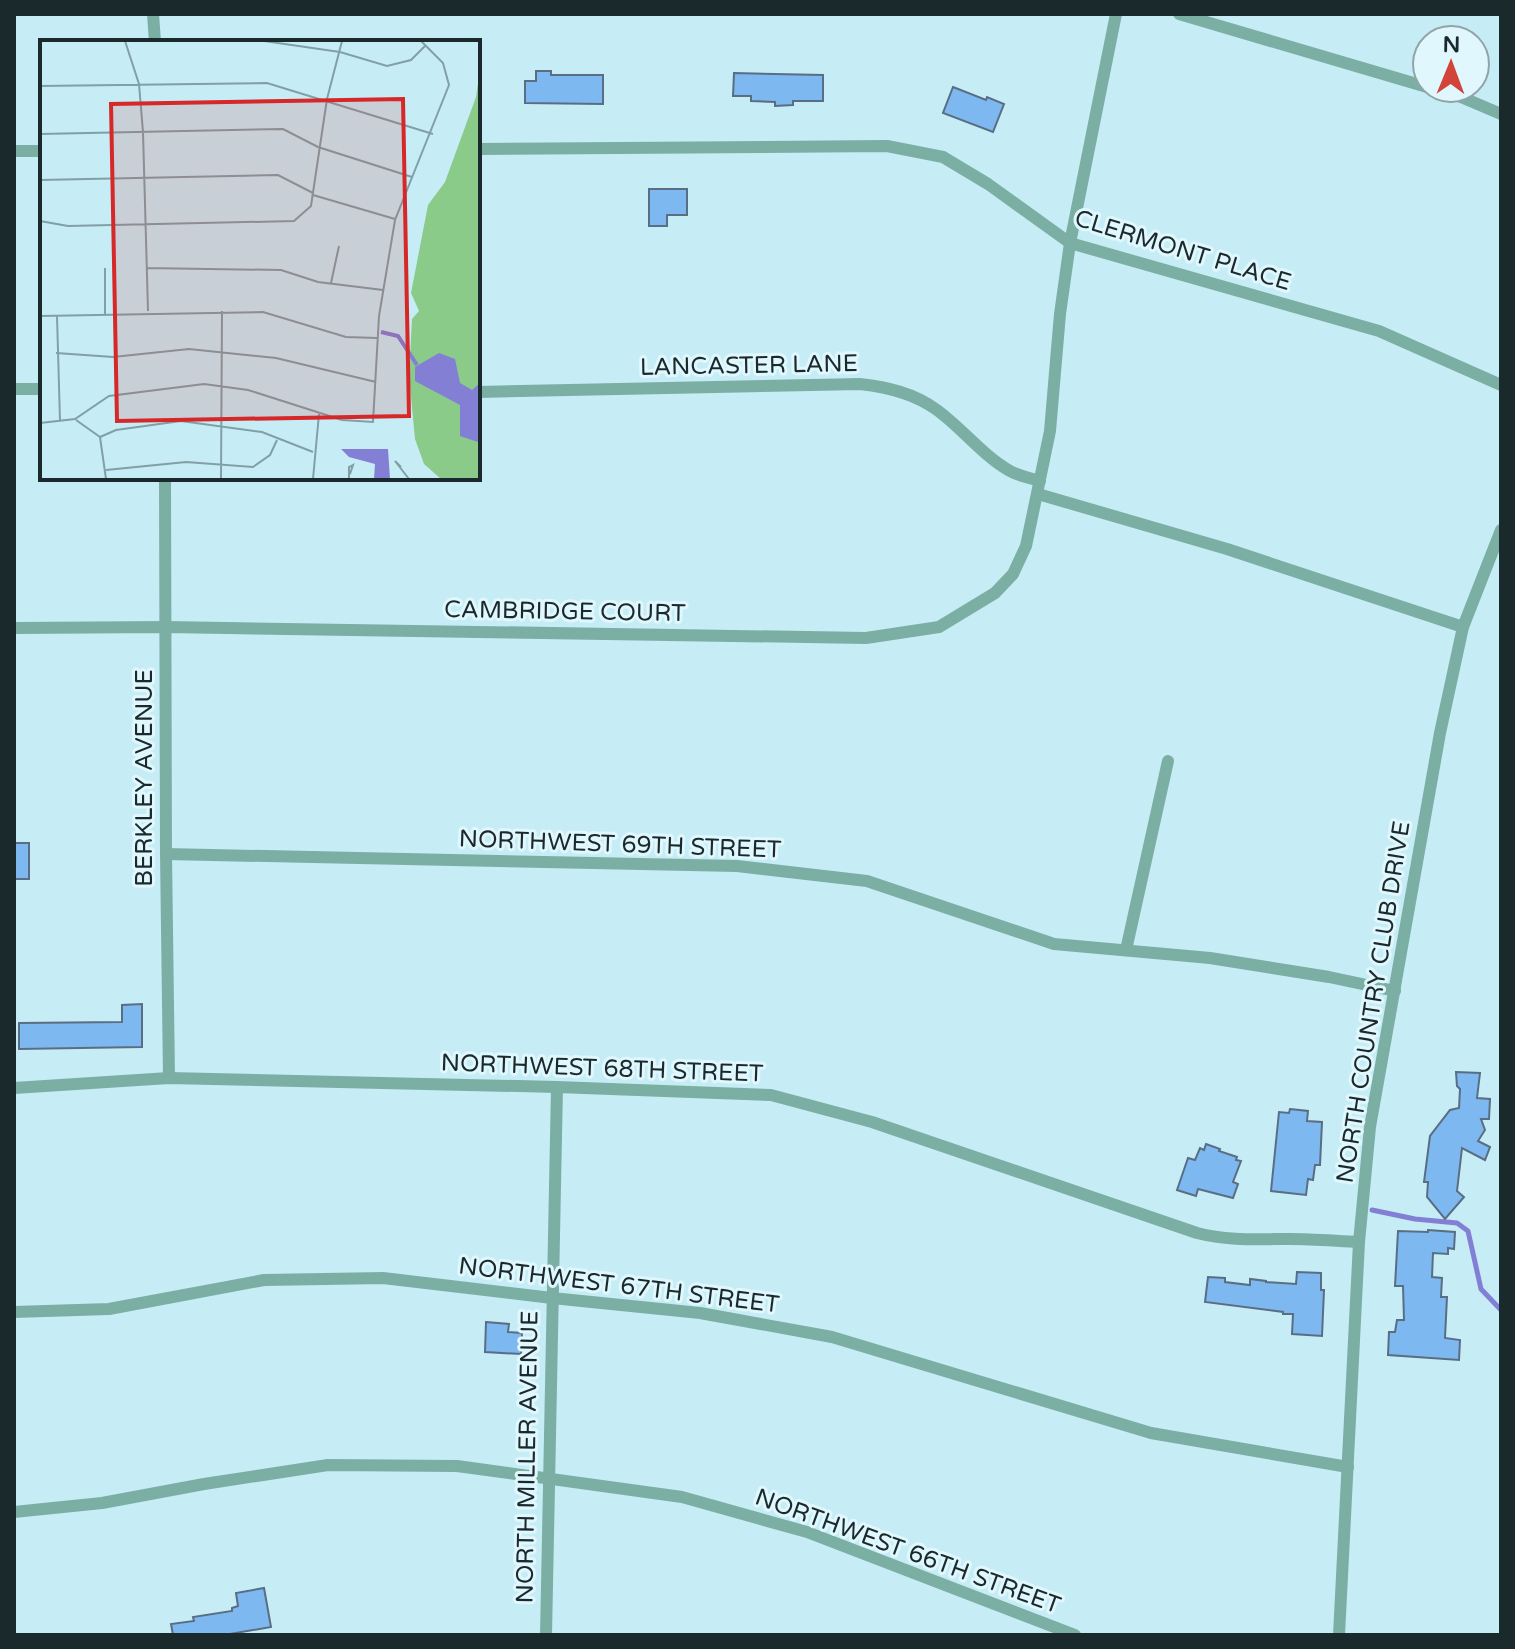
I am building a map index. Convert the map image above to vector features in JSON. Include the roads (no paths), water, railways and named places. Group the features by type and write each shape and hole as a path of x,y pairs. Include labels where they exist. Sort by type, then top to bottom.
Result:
{"street":[{"path":"153,14 155,40"},
{"name":"CAMBRIDGE COURT","path":"14,628 166,627 866,638 939,627 995,593 1013,574 1026,546 1050,431 1060,314 1070,243 1116,14"},
{"path":"1179,14 1411,82"},
{"path":"1477,104 1501,114"},
{"name":"CLERMONT PLACE","path":"480,149 887,146 943,157 988,184 1070,243 1379,331 1501,385"},
{"path":"14,151 40,151"},
{"name":"LANCASTER LANE","path":"480,392 860,384 887,387 936,409 987,456 1039,487 1463,627"},
{"path":"14,389 40,389"},
{"name":"BERKLEY AVENUE","path":"165,480 169,1078"},
{"name":"NORTH COUNTRY CLUB DRIVE","path":"1339,1635 1359,1242 1370,1127 1440,733 1463,627 1501,530"},
{"path":"1126,950 1168,761"},
{"name":"NORTHWEST 69TH STREET","path":"166,854 737,866 867,881 1054,944 1225,961 1395,991"},
{"name":"NORTHWEST 68TH STREET","path":"14,1088 169,1078 771,1095 872,1122 1215,1238 1359,1242"},
{"name":"NORTH MILLER AVENUE","path":"546,1635 557,1087"},
{"name":"NORTHWEST 67TH STREET","path":"14,1312 109,1309 264,1280 383,1278 700,1313 832,1337 1151,1433 1348,1467"},
{"name":"NORTHWEST 66TH STREET","path":"14,1512 102,1503 328,1465 457,1466 682,1497 807,1532 1051,1631 1075,1635"}],"waterway":[{"path":"1372,1210 1457,1223 1468,1231 1481,1289 1501,1310"}]}
